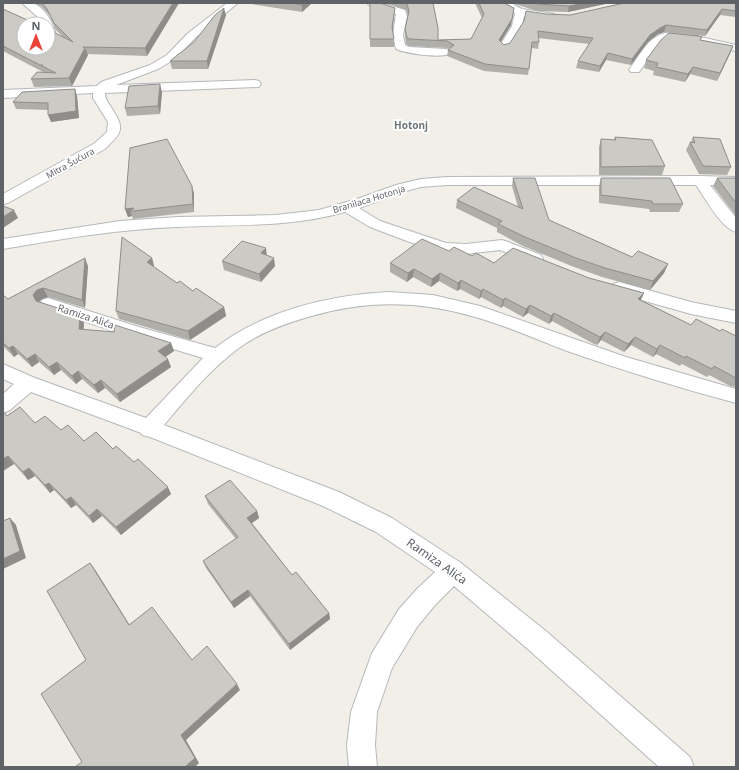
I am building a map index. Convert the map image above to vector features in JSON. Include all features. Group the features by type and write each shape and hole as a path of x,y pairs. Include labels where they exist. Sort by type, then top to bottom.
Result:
{"street":[{"path":"27,3 43,16"},
{"path":"100,90 105,85 171,58 191,36 233,3"},
{"path":"372,3 401,12 402,17 398,35 400,47 408,50 446,52"},
{"path":"508,3 509,7 520,12 563,17"},
{"path":"504,47 517,26 520,12"},
{"path":"635,70 661,38 668,36 683,37 736,48"},
{"path":"3,94 172,85 255,84"},
{"name":"Mitra Šućura","path":"3,200 100,146 113,133 114,122 99,98 100,90"},
{"path":"699,180 725,216 736,226"},
{"name":"Branilaca Hotonja","path":"3,244 60,234 120,226 186,222 276,220 320,214 401,188 427,182 736,181"},
{"path":"346,206 375,224 412,238 445,248 466,249 502,245 549,265"},
{"path":"608,285 691,308 736,317"},
{"path":"149,429 216,355 235,341 284,318 320,306 350,300 381,297 415,298 480,312 549,338 688,384 736,396"},
{"name":"Ramiza Alića","path":"48,304 136,332 216,355"},
{"name":"Ramiza Alića","path":"3,371 28,383 331,499 384,525 453,571 538,641 680,767"},
{"path":"3,405 28,383"},
{"path":"363,767 360,745 364,712 381,662 408,618 453,571"}],"building":[{"path":"42,3 173,3 145,48 83,47 85,48 69,78 31,79 37,72 56,73 42,66 43,65 40,65 22,56 56,56 56,34 73,42 56,25 56,16 50,16"},
{"path":"292,3 304,3 302,5"},
{"path":"370,3 380,3 395,8 392,27 394,39 370,39"},
{"path":"405,3 433,3 438,28 438,40 471,39 484,14 479,3 504,3 514,8 512,19 499,40 504,45 510,43 524,21 526,11 570,15 624,3 736,3 736,11 722,9 707,30 666,25 650,35 632,59 608,53 600,66 578,61 593,38 538,31 539,42 532,42 529,69 485,64 448,50 454,45 447,41 407,38 405,29 409,11 407,4"},
{"path":"533,3 585,3 569,6"},
{"path":"224,8 207,61 170,61 194,42 215,15"},
{"path":"3,9 18,16 16,16 16,53 3,46"},
{"path":"669,33 698,36 702,37 700,40 733,46 720,73 693,67 688,74 656,67 658,63 646,60 661,40"},
{"path":"160,84 158,106 125,108 129,86"},
{"path":"75,89 76,111 48,115 48,103 13,102 22,92"},
{"path":"615,137 652,140 665,166 601,167 601,139 616,140"},
{"path":"693,137 720,139 731,167 703,166 690,142 695,143"},
{"path":"167,139 192,186 193,204 133,211 130,211 134,208 125,209 130,148"},
{"path":"513,178 535,178 549,220 632,257 638,251 668,264 653,281 605,268 525,237 498,224 502,221 457,200 474,187 523,209"},
{"path":"601,178 670,178 683,204 653,204 652,201 601,195"},
{"path":"717,178 735,178 736,203"},
{"path":"3,206 14,210 3,217"},
{"path":"122,237 152,258 147,262 177,283 180,281 193,291 196,288 224,307 188,331 116,311"},
{"path":"422,239 449,251 454,247 472,256 476,253 494,263 513,248 589,278 644,293 638,299 691,325 696,319 720,331 722,329 736,336 736,378 714,366 712,369 686,356 685,358 660,345 657,349 635,337 628,344 605,332 600,337 554,313 551,316 530,305 526,309 505,298 503,300 483,289 481,291 461,280 458,283 440,273 432,279 414,269 408,273 390,263"},
{"path":"242,241 266,248 261,253 274,258 259,274 222,261"},
{"path":"85,258 82,300 43,288 37,290 33,295 36,301 80,315 79,329 114,332 115,325 171,343 158,351 168,359 117,394 101,380 94,385 78,371 72,376 57,362 49,367 35,354 27,359 13,346 9,348 3,343 3,295 8,299"},
{"path":"20,407 35,423 45,416 61,430 68,425 84,441 96,432 113,449 116,446 134,462 138,459 168,487 116,527 97,509 89,516 71,497 66,500 49,483 45,485 29,468 23,472 8,456 3,459 3,411 7,416"},
{"path":"230,480 257,511 247,518 292,575 296,572 329,613 289,644 248,590 231,602 203,561 238,537 205,496"},
{"path":"10,518 20,551 3,559 3,521"},
{"path":"90,563 129,625 152,607 192,660 207,646 237,684 181,735 195,758 185,767 77,767 76,766 82,762 41,694 86,660 47,591"}],"district":[{"name":"Hotonj","path":"411,125"}]}
